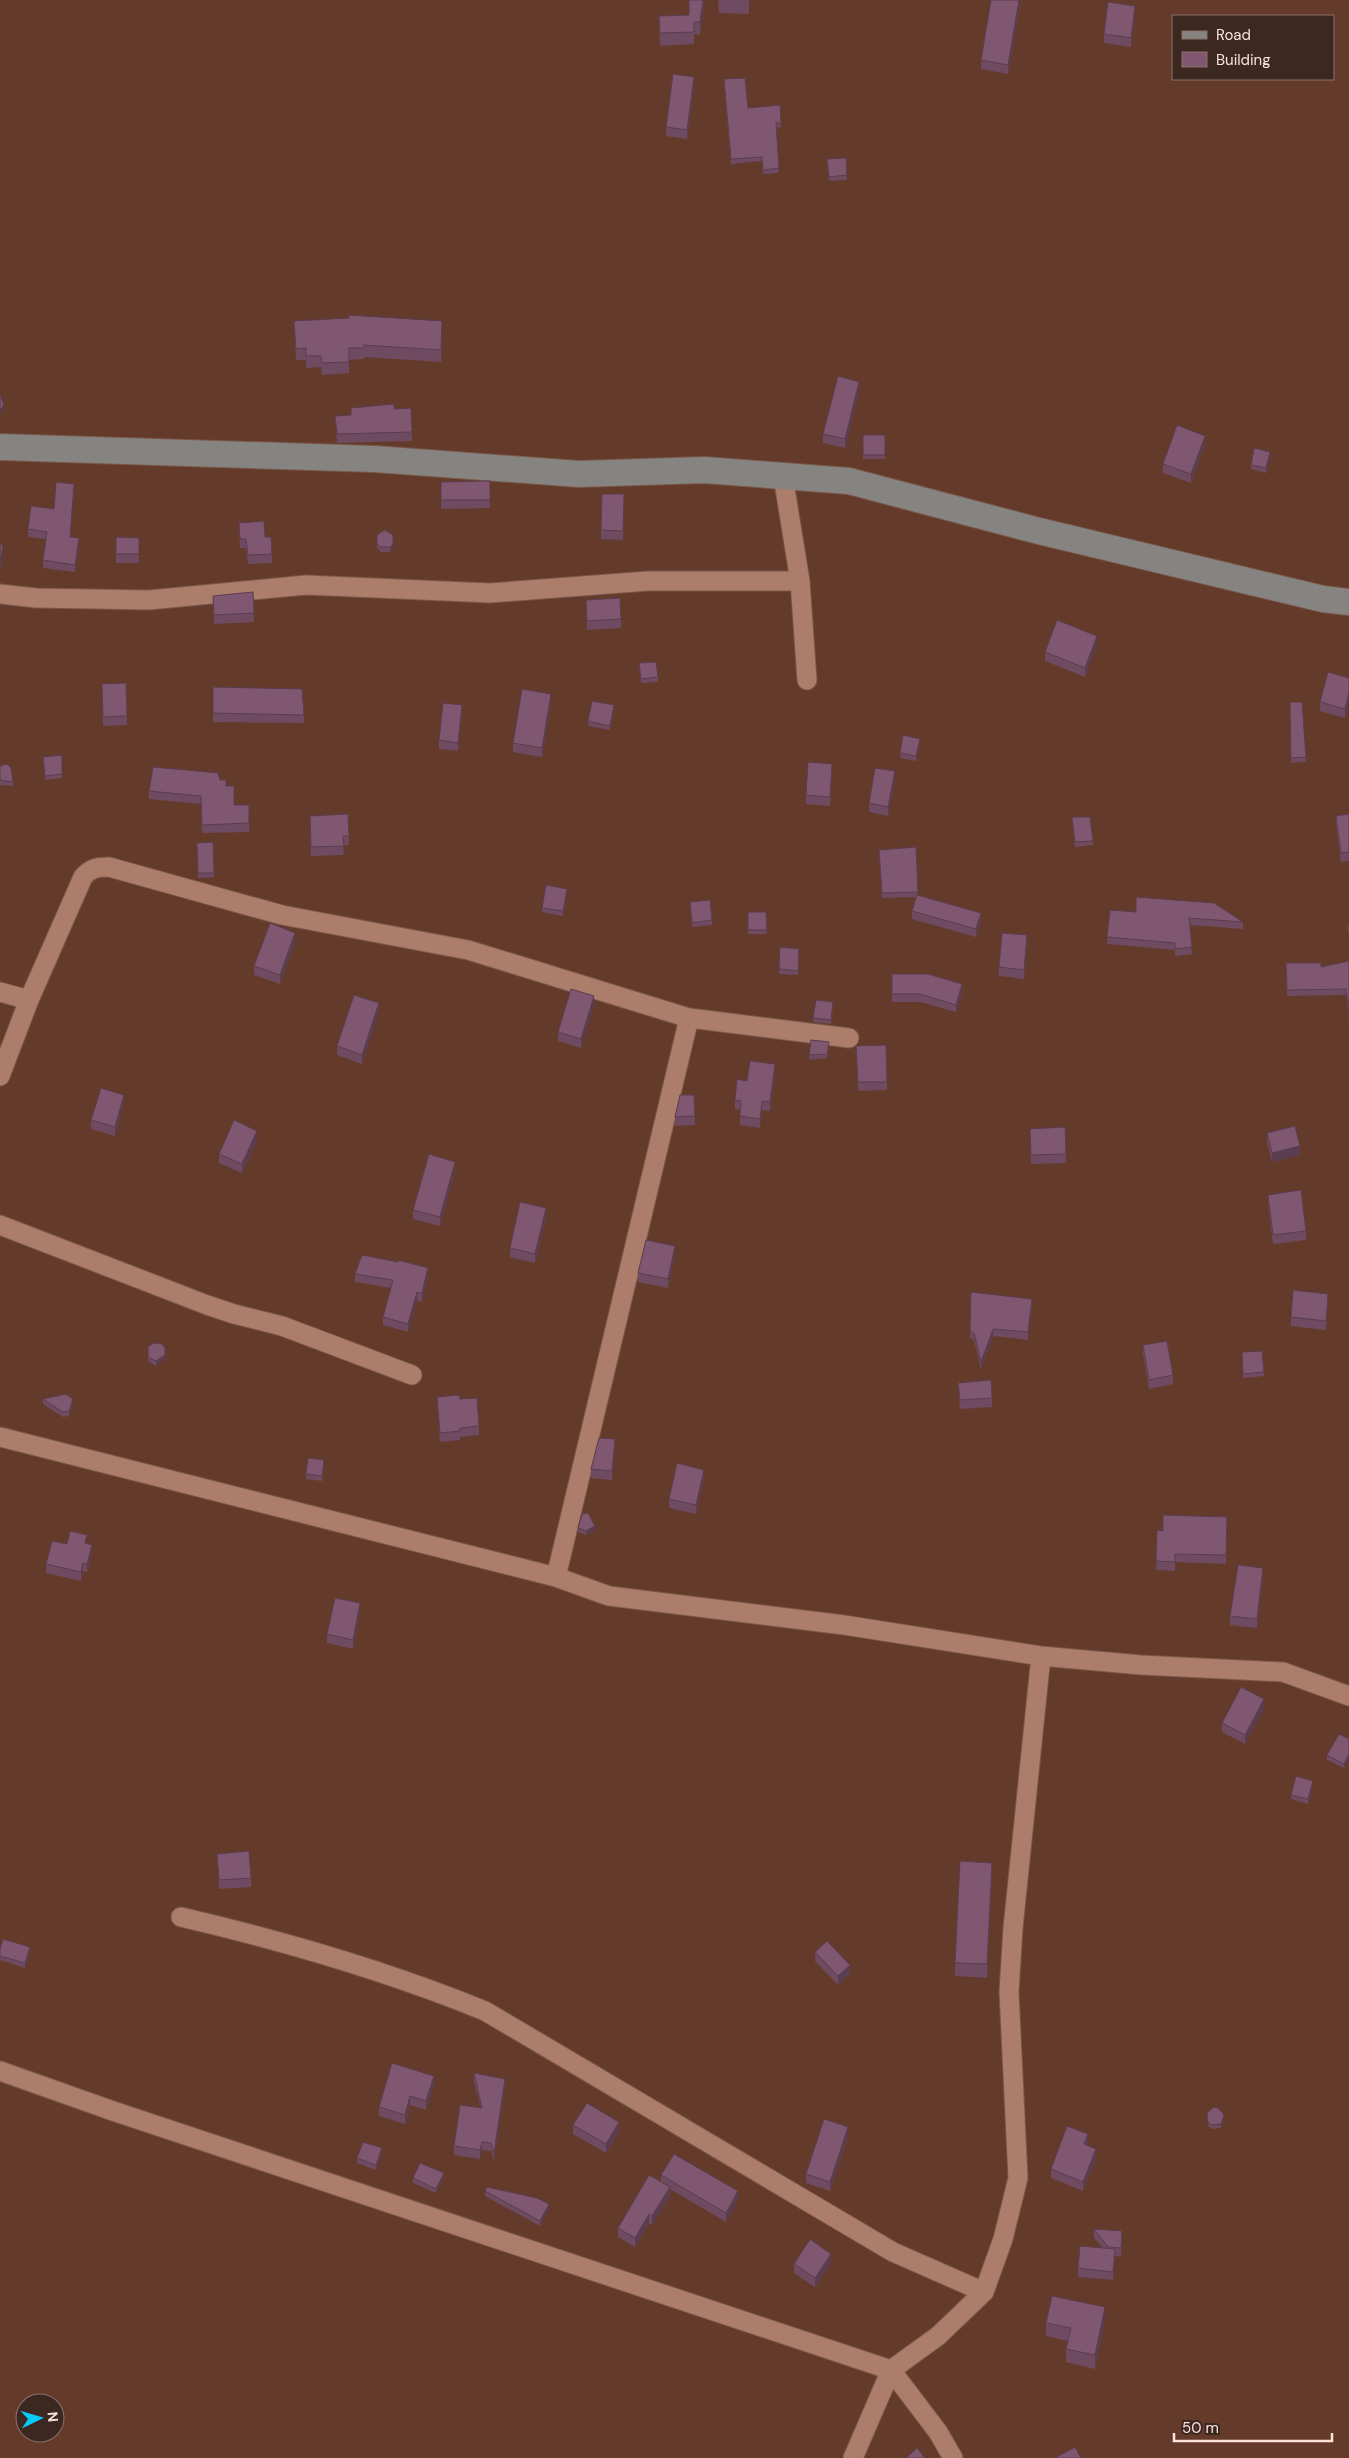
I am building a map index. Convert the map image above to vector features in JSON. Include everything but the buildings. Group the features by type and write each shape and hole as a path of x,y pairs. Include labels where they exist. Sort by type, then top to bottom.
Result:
{"street":[{"path":"0,447 375,460 579,474 704,470 849,481 1048,533 1313,597 1349,602"},
{"path":"783,476 800,581 808,680"},
{"path":"0,594 36,598 150,600 306,585 490,593 648,581 800,581"},
{"path":"0,1076 29,1000 83,877 91,869 109,867 282,915 468,950 689,1018 848,1038"},
{"path":"0,992 29,1000"},
{"path":"556,1578 689,1018"},
{"path":"0,1225 216,1308 282,1326 412,1375"},
{"path":"0,1438 556,1578 609,1596 844,1625 1041,1656 1141,1665 1283,1672 1349,1696"},
{"path":"853,2458 891,2370 938,2336 984,2292 1002,2239 1018,2178 1009,1992 1013,1928 1041,1656"},
{"path":"181,1917 256,1934 432,1989 485,2011 893,2252 984,2292"},
{"path":"0,2071 113,2111 891,2370 938,2432 953,2458"}]}
